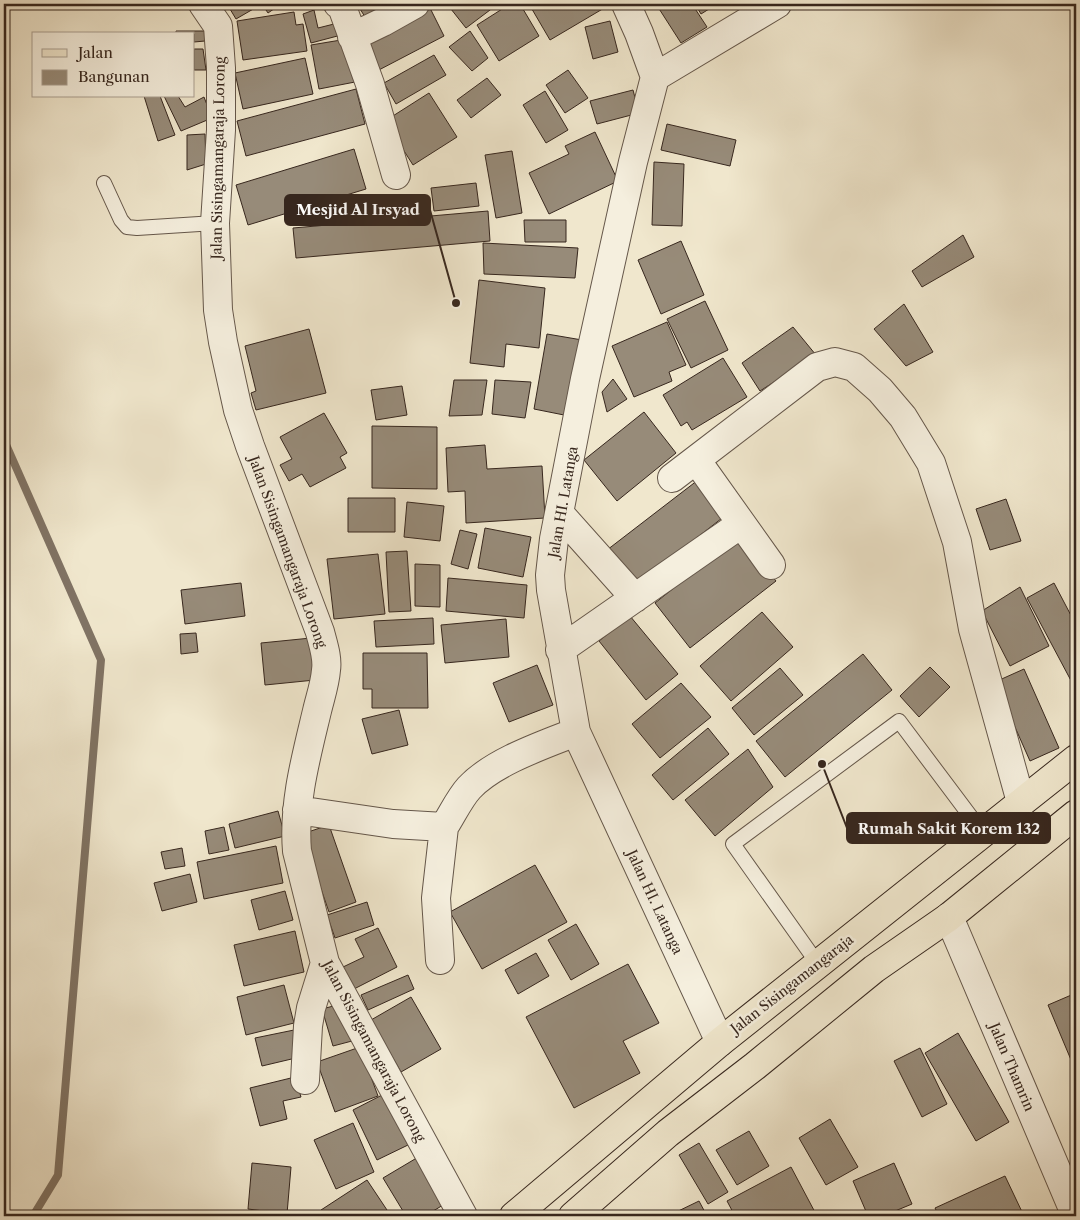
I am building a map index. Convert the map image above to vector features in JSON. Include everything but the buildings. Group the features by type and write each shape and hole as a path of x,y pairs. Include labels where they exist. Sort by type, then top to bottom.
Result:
{"main road":[{"name":"Jalan Sisingamangaraja","path":"525,1212 720,1042 1076,759"},
{"path":"573,1216 668,1133 755,1066 874,969 950,917 1076,814"}],"street":[{"name":"Jalan Sisingamangaraja Lorong","path":"204,4 218,26 221,60 221,130 215,222 218,310 223,342 238,410 264,488 320,632 327,668 306,758 297,810 297,851 325,963 463,1216"},
{"path":"338,4 341,4 370,84 396,175"},
{"path":"352,37 415,4"},
{"path":"626,4 655,77 777,4"},
{"name":"Jalan HI. Latanga","path":"655,77 633,162 587,369 554,539 550,575 560,650 576,732 720,1042"},
{"path":"672,478 817,367 835,362 854,367 880,390 903,417 931,463 946,503 957,542 973,629 1021,802"},
{"path":"696,461 771,565"},
{"path":"560,514 635,598"},
{"path":"560,650 741,524"},
{"path":"440,960 436,898 444,828 469,788 493,770 526,752 576,732"},
{"path":"297,810 393,824 444,828"},
{"name":"Jalan Thamrin","path":"950,917 1076,1216"},
{"path":"305,1080 309,1017 315,991 325,963"}],"lane":[{"path":"104,183 121,220 127,227 137,228 215,222"},
{"path":"818,964 733,844 899,721 983,833"}],"waterway":[{"path":"4,440 101,660 58,1175 33,1216"}],"place":[{"name":"Mesjid Al Irsyad","path":"456,303"},
{"name":"Rumah Sakit Korem 132","path":"822,764"}]}
